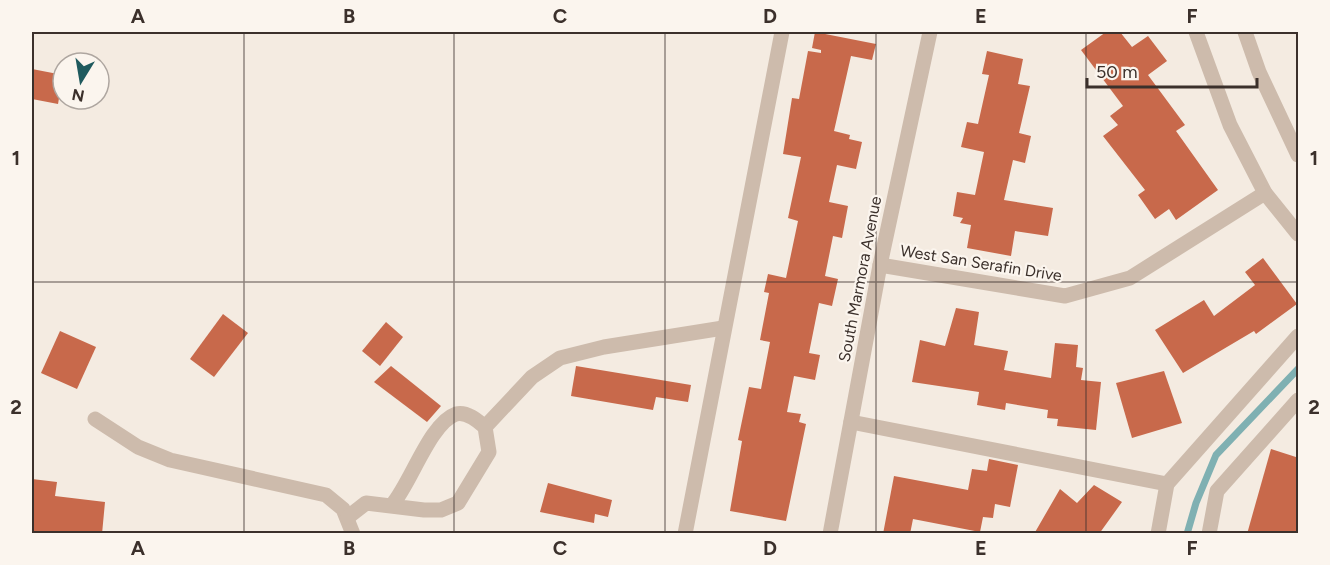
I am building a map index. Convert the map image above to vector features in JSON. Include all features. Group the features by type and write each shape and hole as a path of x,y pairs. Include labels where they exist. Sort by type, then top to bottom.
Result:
{"street":[{"path":"685,534 782,32"},
{"name":"South Marmora Avenue","path":"830,534 880,265 930,32"},
{"path":"1196,32 1230,125 1265,193 1299,234"},
{"path":"1245,32 1259,72 1299,155"},
{"name":"West San Serafin Drive","path":"880,265 1065,296 1130,278 1265,193"},
{"path":"485,427 532,377 560,358 604,347 723,328"},
{"path":"1158,534 1167,484 1299,336"},
{"path":"1209,534 1217,491 1299,400"},
{"path":"348,517 366,503 441,510 458,503 489,452 485,427 466,414 456,414 440,428 401,494 392,505"},
{"path":"95,419 138,447 170,460 326,495 335,500 348,517 353,534"},
{"path":"851,422 1167,484"}],"building":[{"path":"815,32 876,44 872,60 851,56 834,131 850,135 849,139 862,142 856,169 837,165 829,202 848,206 842,238 833,236 825,276 838,279 832,306 819,303 809,353 820,355 815,380 794,376 787,412 801,414 799,422 806,424 786,521 730,511 742,441 738,440 749,387 761,389 770,342 760,340 769,293 764,292 768,274 786,278 798,221 788,218 801,157 783,154 792,98 799,99 808,51 821,53 821,50 812,48"},
{"path":"1106,32 1120,32 1132,47 1148,36 1167,61 1148,75 1185,125 1176,131 1218,190 1176,220 1169,209 1155,219 1138,195 1145,190 1103,136 1118,125 1110,116 1123,106 1081,50"},
{"path":"987,51 1023,59 1018,84 1030,86 1019,133 1031,136 1025,163 1013,160 1004,200 1053,208 1048,236 1015,231 1011,256 967,248 971,225 960,223 963,218 953,216 957,192 975,195 984,152 961,147 967,122 978,124 989,75 982,74"},
{"path":"32,69 51,73 51,103 32,99"},
{"path":"1263,258 1297,304 1256,334 1254,331 1183,373 1155,330 1204,300 1214,316 1255,285 1245,272"},
{"path":"956,308 979,312 974,345 1008,351 1004,370 1051,378 1055,343 1078,345 1076,367 1083,368 1081,380 1101,382 1096,430 1057,426 1058,419 1047,418 1048,410 1006,403 1005,410 977,405 979,392 912,382 920,340 945,346"},
{"path":"223,314 248,333 214,377 190,359"},
{"path":"386,322 403,337 380,366 362,351"},
{"path":"60,331 96,347 77,389 41,373"},
{"path":"391,366 441,406 427,422 374,382"},
{"path":"576,366 691,385 688,402 656,397 653,410 571,396"},
{"path":"1164,371 1182,423 1132,438 1116,383"},
{"path":"1271,449 1299,458 1299,534 1247,534"},
{"path":"989,459 1018,465 1010,507 995,504 993,518 983,517 980,532 913,519 910,534 883,534 894,476 968,490 972,469 987,471"},
{"path":"32,479 57,482 55,496 105,502 102,534 32,534"},
{"path":"548,483 612,500 608,517 595,514 594,523 540,512"},
{"path":"1094,485 1122,502 1099,534 1034,534 1060,489 1077,503"}],"waterway":[{"path":"1187,534 1196,503 1216,455 1298,369"}]}
